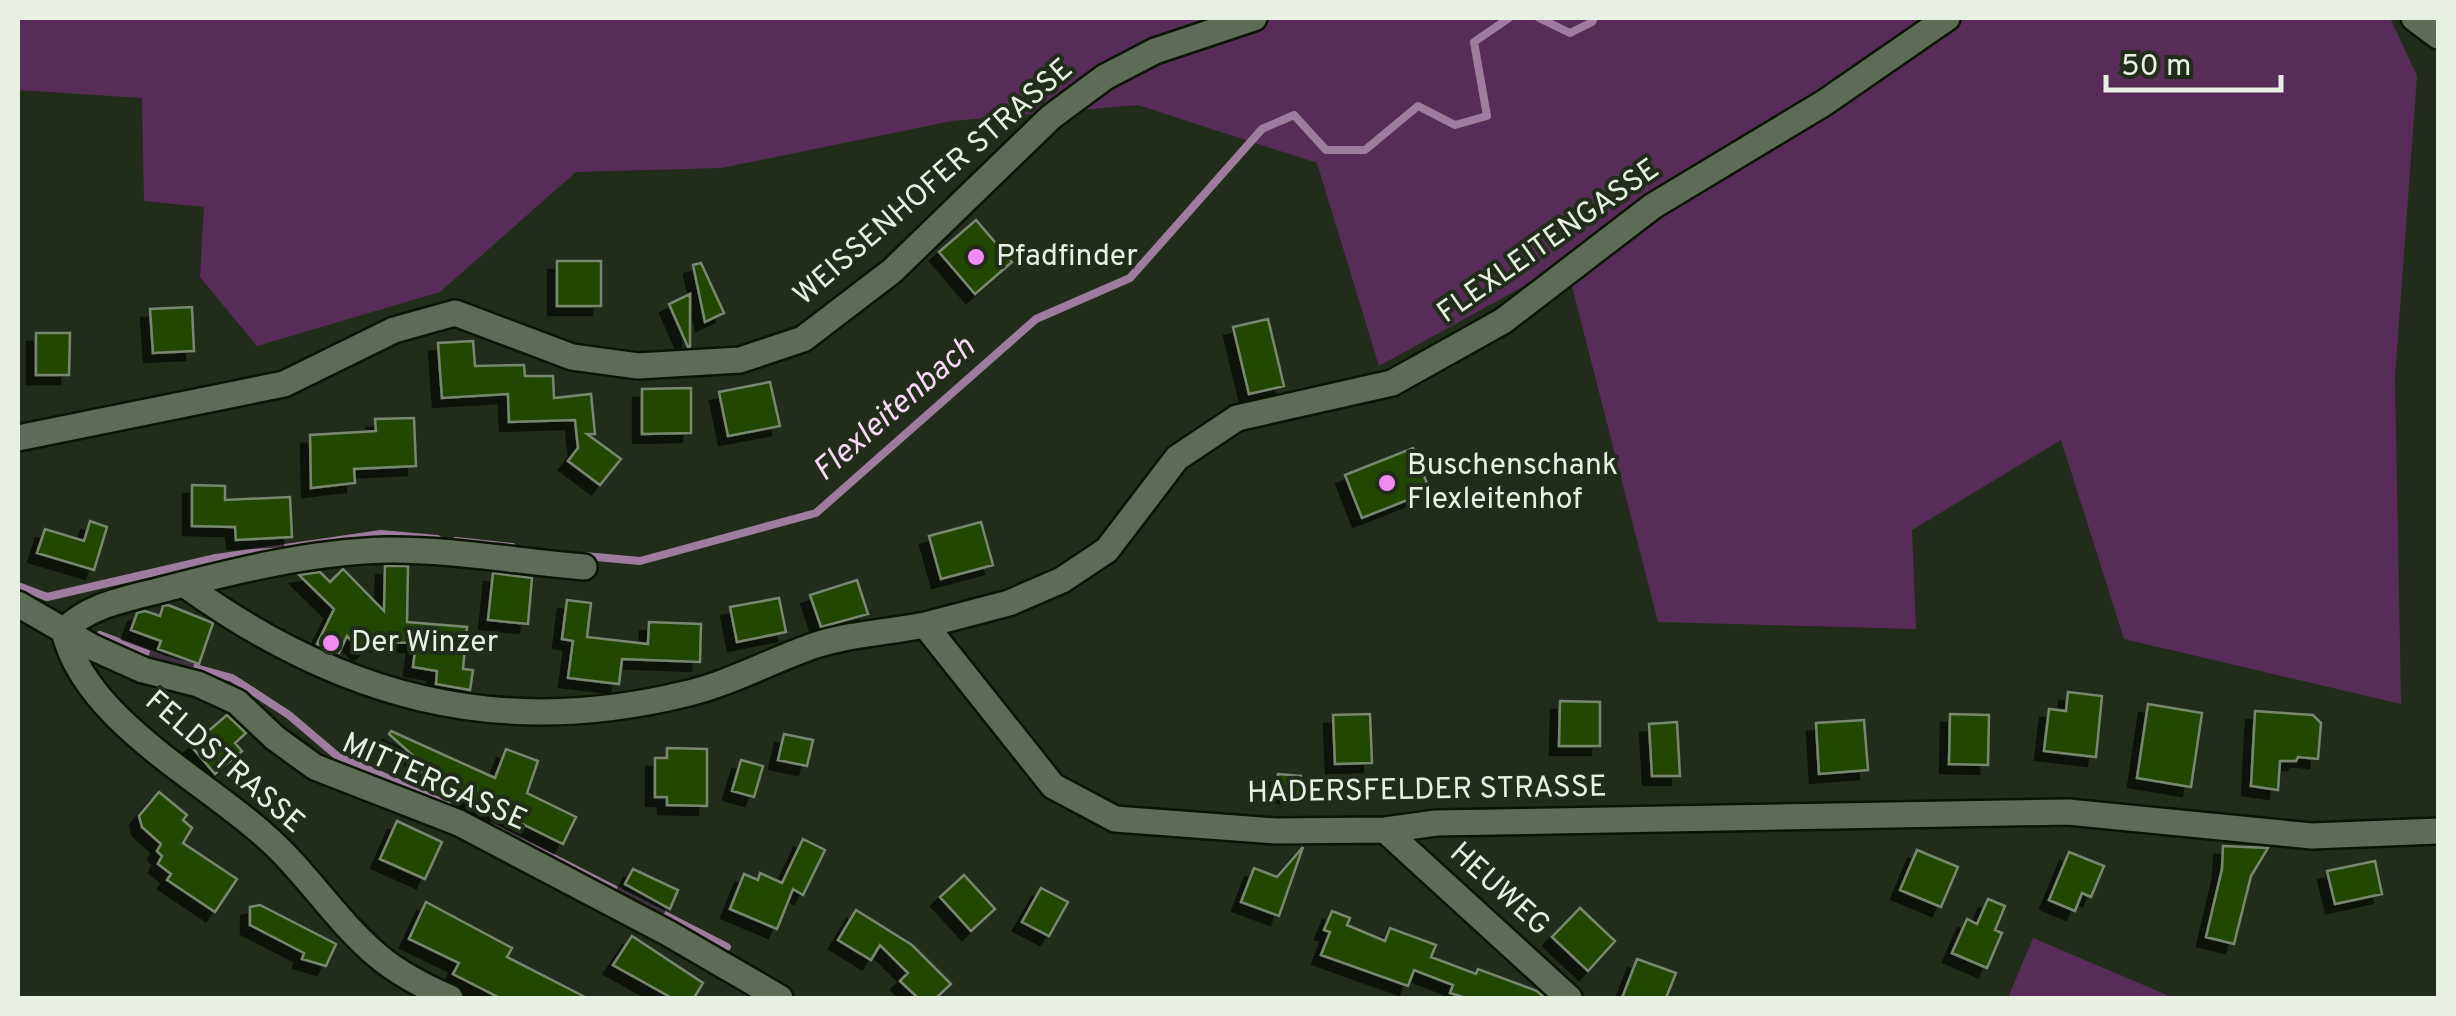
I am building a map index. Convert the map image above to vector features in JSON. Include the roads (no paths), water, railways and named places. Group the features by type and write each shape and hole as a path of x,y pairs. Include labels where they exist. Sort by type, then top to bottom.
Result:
{"street":[{"name":"WEISSENHOFER STRASSE","path":"18,438 284,384 394,330 455,313 572,357 638,366 740,360 803,339 892,271 1052,117 1105,77 1155,51 1254,18"},
{"name":"FLEXLEITENGASSE","path":"925,626 1009,603 1062,580 1107,550 1177,458 1237,418 1392,383 1504,321 1653,206 1824,102 1947,18"},
{"path":"2414,18 2438,36"},
{"path":"18,604 64,631 72,622 104,606 184,584 336,553 390,550 584,567"},
{"path":"184,584 221,611 332,671 375,688 420,699 520,713 606,710 689,693 818,644 925,626"},
{"name":"HADERSFELDER STRASSE","path":"925,626 1053,786 1116,819 1276,830 1385,830 1436,823 2068,812 2312,836 2438,831"},
{"name":"FELDSTRASSE","path":"64,631 70,656 82,676 127,725 265,835 377,956 418,984 450,998"},
{"name":"MITTERGASSE","path":"64,631 142,670 198,684 237,702 275,738 315,767 459,824 668,933 780,998"},
{"name":"HEUWEG","path":"1385,830 1569,998"}],"waterway":[{"name":"Flexleitenbach","path":"585,556 640,561 816,513 1036,319 1130,278 1262,129 1294,115 1326,150 1365,150 1418,106 1455,125 1487,116 1474,42 1509,18"},
{"name":"Flexleitenbach","path":"1539,18 1570,33 1594,18"},
{"name":"Flexleitenbach","path":"18,586 47,597 216,558 381,534 437,539"},
{"name":"Flexleitenbach","path":"456,541 512,547"},
{"path":"100,635 163,659 232,678 289,715 336,755 447,805"},
{"path":"491,826 727,947"}],"place":[{"name":"Pfadfinder","path":"976,257"},
{"name":"Buschenschank Flexleitenhof","path":"1387,483"},
{"name":"Der Winzer","path":"331,643"}]}
